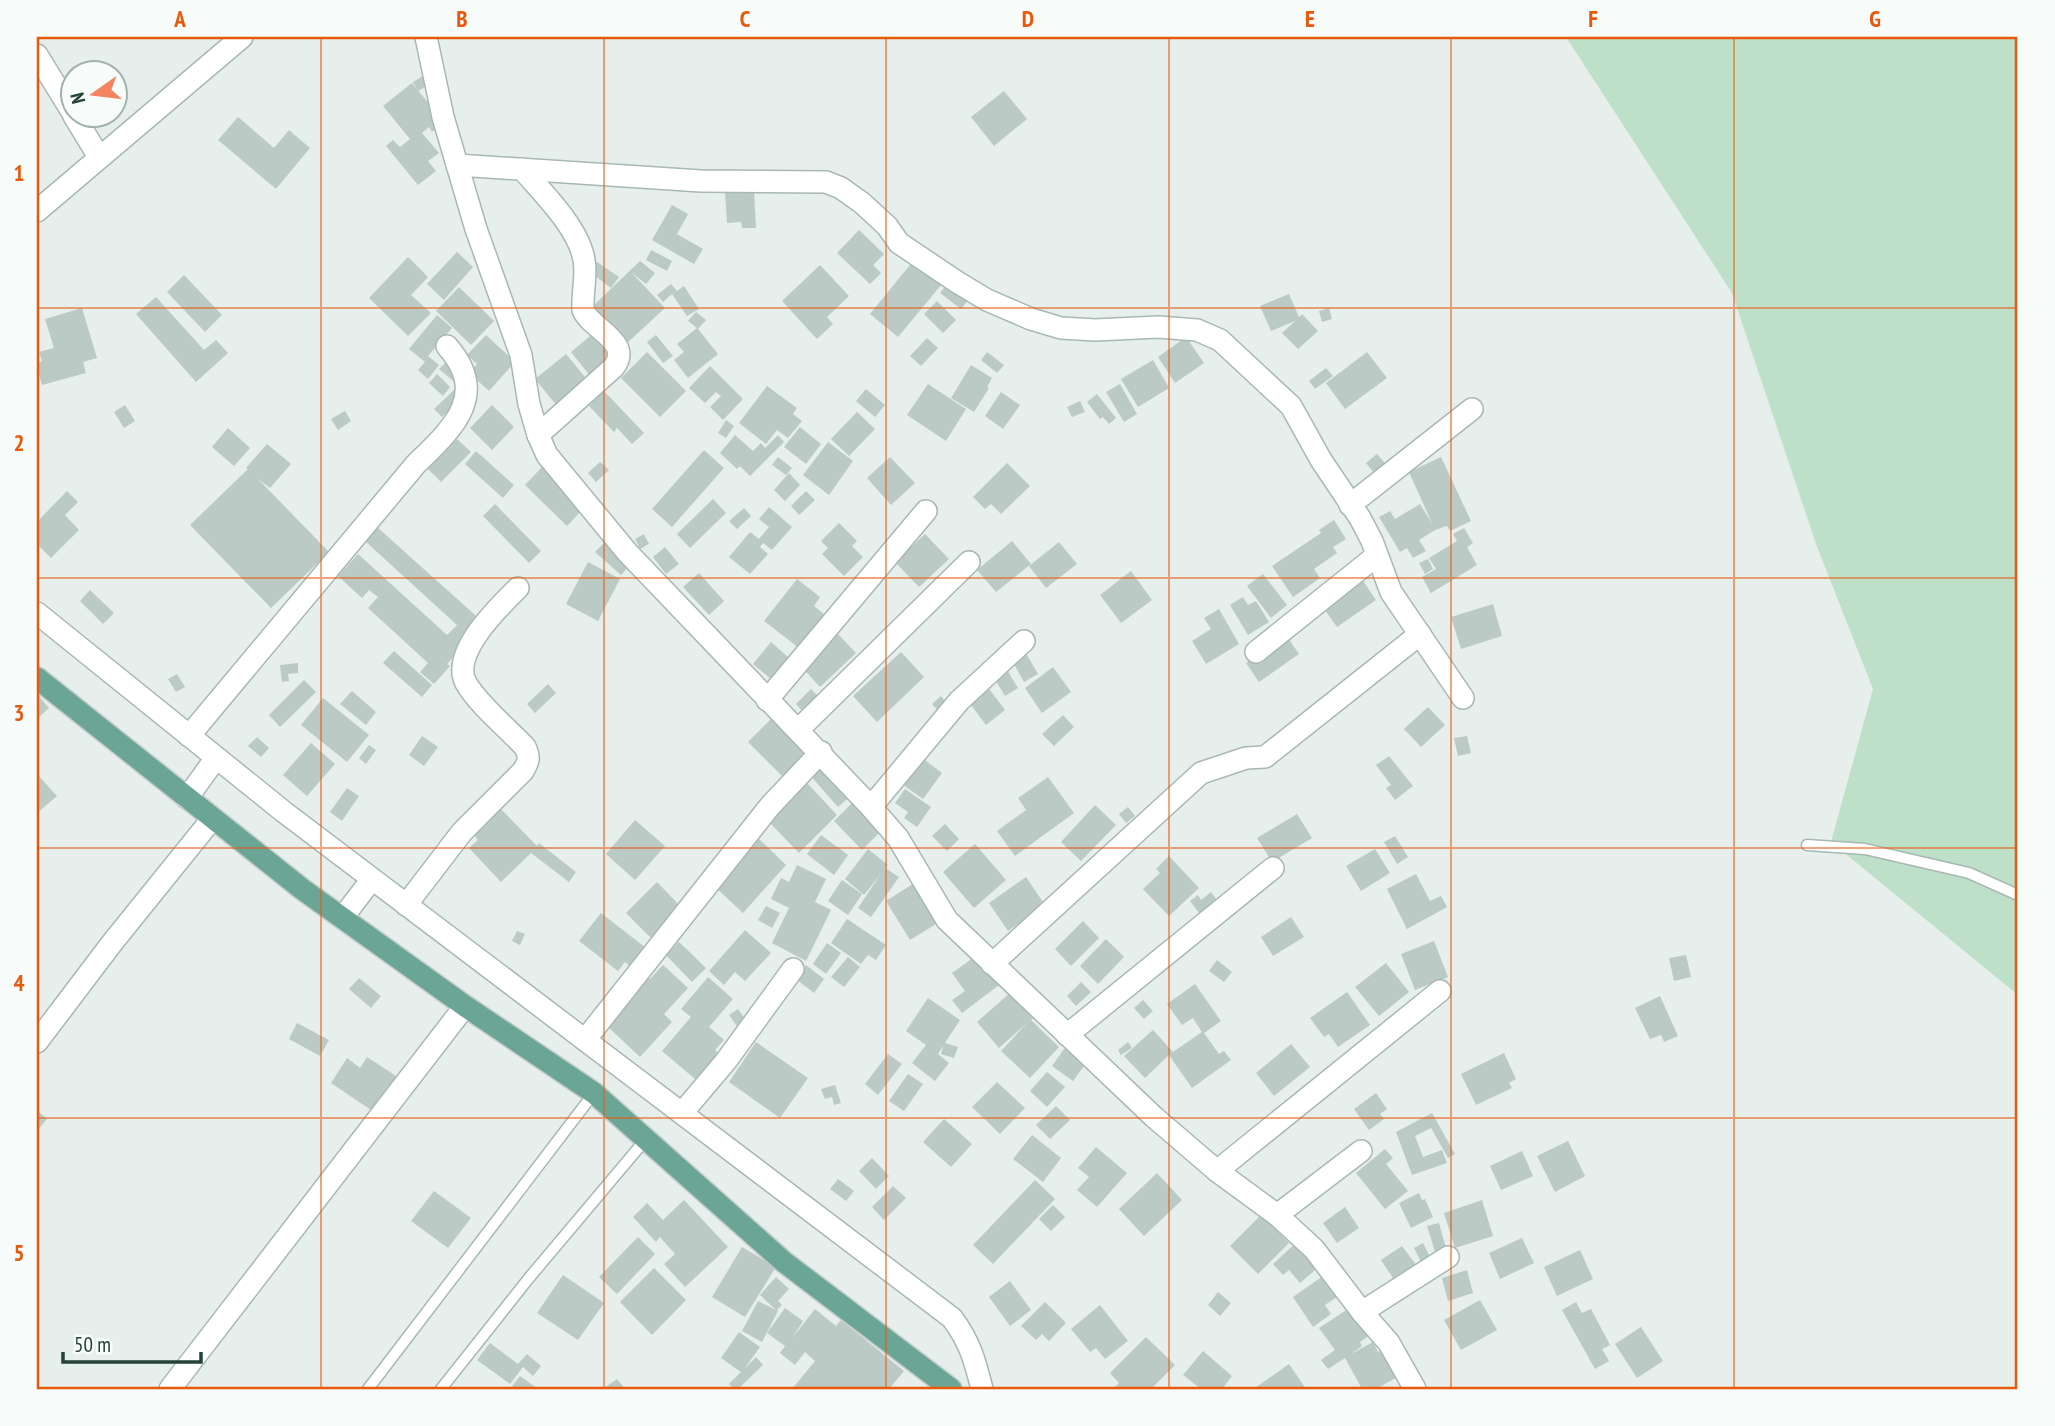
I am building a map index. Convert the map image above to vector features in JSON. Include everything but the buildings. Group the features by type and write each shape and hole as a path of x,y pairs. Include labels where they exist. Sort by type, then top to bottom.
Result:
{"main road":[{"path":"37,678 302,889 594,1094 784,1262 951,1389"}],"street":[{"path":"37,211 242,37"},
{"path":"426,37 443,117 476,229 521,355 529,404 538,435 555,465 627,552 821,752 898,838 947,920 1154,1117 1217,1171 1277,1215 1314,1249 1389,1343 1415,1389"},
{"path":"37,55 60,92"},
{"path":"83,130 99,156"},
{"path":"457,165 722,182 826,182 841,188 862,203 887,226 899,243 957,282 987,300 1031,319 1061,328 1095,330 1158,327 1197,330 1209,334 1220,340 1292,406 1321,460 1360,518 1372,541 1391,592 1463,698"},
{"path":"522,169 553,204 582,251 585,263 583,310 586,316 611,337 619,354 618,363 538,435"},
{"path":"189,736 416,464 450,430 461,414 466,397 466,377 458,359 447,346"},
{"path":"1350,505 1472,410"},
{"path":"768,700 926,511"},
{"path":"1256,652 1376,556"},
{"path":"799,729 969,562"},
{"path":"406,905 462,832 523,771 528,762 529,755 525,747 476,696 465,681 462,668 467,652 484,623 518,588"},
{"path":"37,613 216,758 372,879 952,1318 966,1337 975,1358 982,1389"},
{"path":"992,964 1201,773 1246,758 1265,757 1420,634"},
{"path":"871,807 959,701 1024,641"},
{"path":"585,1040 770,806 821,752"},
{"path":"187,798 216,758"},
{"path":"37,1042 112,943 212,819"},
{"path":"1067,1035 1273,868"},
{"path":"343,916 372,879"},
{"path":"682,1113 726,1060 793,969"},
{"path":"1217,1171 1440,991"},
{"path":"170,1389 465,1006"},
{"path":"1277,1215 1361,1151"},
{"path":"1362,1312 1448,1257"}],"lane":[{"path":"1807,845 1865,849 1969,873 2018,895"},
{"path":"368,1389 594,1094"},
{"path":"441,1389 529,1278 646,1139"}],"green space":[{"path":"1566,37 2018,37 2018,995 1831,842 1873,689 1816,544 1732,293"}]}
